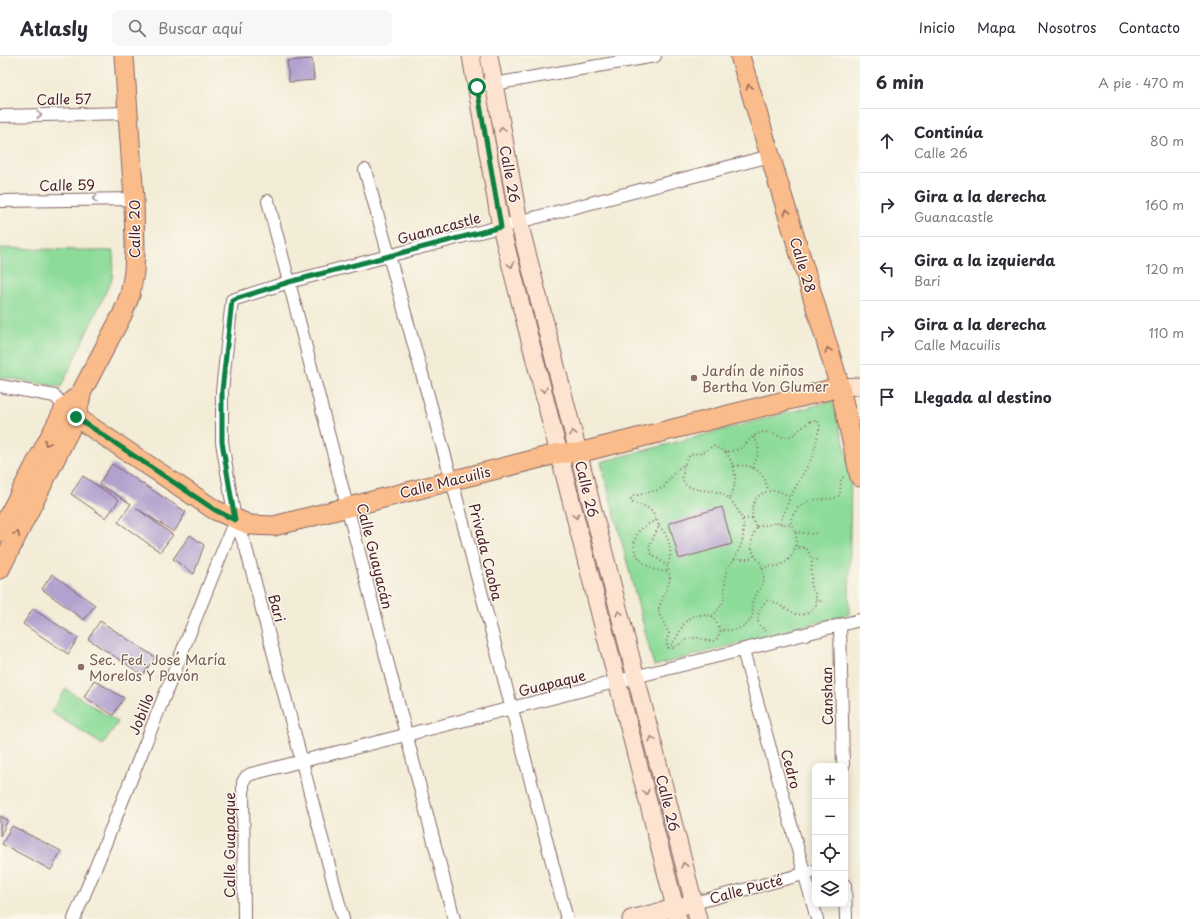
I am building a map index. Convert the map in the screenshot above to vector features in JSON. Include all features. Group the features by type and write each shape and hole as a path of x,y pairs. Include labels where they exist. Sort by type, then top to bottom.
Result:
{"main road":[{"name":"Calle 20","path":"0,532 82,392 122,315 130,295 134,272 135,250 134,199 124,56"},
{"name":"Calle 26","path":"471,56 501,227 636,677 698,919"},
{"name":"Calle 26","path":"489,56 519,222 618,682 677,913"},
{"name":"Calle 28","path":"740,56 840,387 858,472"},
{"path":"840,387 860,386"},
{"name":"Calle Macuilis","path":"70,413 215,510 250,526 274,526 452,481 840,387"},
{"name":"Calle 20","path":"0,569 70,413"},
{"name":"Calle Pucté","path":"631,919 677,913 694,903"}],"street":[{"path":"477,87 655,56"},
{"name":"Calle 57","path":"0,116 128,113"},
{"name":"Guanacastle","path":"232,300 289,282 770,156"},
{"name":"Privada Caoba","path":"366,170 452,481 567,919"},
{"name":"Calle 59","path":"0,201 134,199"},
{"name":"Calle Guayacán","path":"268,200 454,919"},
{"name":"Bari","path":"232,300 222,391 222,442 235,520 246,548 343,919"},
{"path":"0,386 55,396 70,413"},
{"name":"Jobillo","path":"74,919 96,869 235,520"},
{"name":"Guapaque","path":"250,774 860,620"},
{"name":"Canshan","path":"840,625 843,763"},
{"name":"Cedro","path":"743,650 810,872 817,919"},
{"name":"Calle Guapaque","path":"244,919 243,782 250,774"},
{"name":"Calle Pucté","path":"694,903 810,872"},
{"path":"846,907 846,919"}],"path":[{"path":"726,452 741,447 760,433 767,432 785,437 799,431 810,421 817,421 820,425 812,460 790,497 780,522"},
{"path":"752,468 759,451 758,443 754,436"},
{"path":"668,648 666,644 669,633 660,614 659,608 669,582 668,566 671,559 671,552 666,533 658,526 649,507 633,503 632,499 634,496 664,487 677,469 684,465 690,456 693,454 702,453 713,446 726,452 734,466 735,486 729,499"},
{"path":"684,465 683,480 686,485 691,488 724,494 734,504 743,520 743,542 726,570 726,592 720,607 712,616"},
{"path":"734,466 746,466 752,468 765,479 768,491"},
{"path":"762,568 780,565 786,562 794,552 795,532 791,526 791,520 796,511 803,504 811,500 828,500 840,495 842,476 846,474 847,471 858,472"},
{"path":"757,527 752,518 752,506 761,494 768,491 777,491 790,497"},
{"path":"743,520 752,518"},
{"path":"656,520 640,530 636,537 636,552 639,559 652,570 669,572"},
{"path":"721,630 735,630 744,627 749,622 752,615 752,602 759,592 763,582 762,568 754,556 751,543 757,527 780,522 791,526"},
{"path":"658,526 650,542 650,551 668,566"},
{"path":"795,532 811,534 818,533"},
{"path":"771,643 770,635 759,625 758,621 758,615 764,603 768,600 778,604 789,612 796,614 806,614 816,606 816,595 811,587 812,559 806,548 795,547"},
{"path":"734,559 748,559 754,556"},
{"path":"812,559 817,560"},
{"path":"816,600 824,602"},
{"path":"668,648 674,643 680,629 688,619 693,616 703,614 712,616 721,630"},
{"path":"752,615 758,615"},
{"path":"668,648 674,648 683,641 693,638 712,642 716,640 721,630"}],"green space":[{"path":"0,248 114,251 112,279 61,387 0,377"},
{"path":"832,401 851,468 849,614 654,666 601,462"},
{"path":"66,689 118,722 103,745 51,712"}],"building":[{"path":"312,59 314,80 289,82 287,61"},
{"path":"112,464 186,512 174,532 136,508 173,535 160,552 118,522 131,504 99,484"},
{"path":"83,476 119,500 106,518 71,494"},
{"path":"722,507 732,544 679,559 669,523"},
{"path":"190,535 204,545 194,574 173,559"},
{"path":"52,574 95,605 84,620 42,589"},
{"path":"33,609 78,638 68,654 23,624"},
{"path":"100,621 155,657 143,675 88,639"},
{"path":"94,680 124,698 113,715 84,697"},
{"path":"0,816 8,820 0,836"},
{"path":"12,826 61,851 51,870 2,844"}],"place":[{"name":"Jardín de niños Bertha Von Glumer","path":"694,378"},
{"name":"Sec. Fed. José María Morelos Y Pavón","path":"81,667"}],"route":[{"path":"76,417 215,510 235,520 222,442 222,391 232,300 289,282 501,227 477,87"}]}
